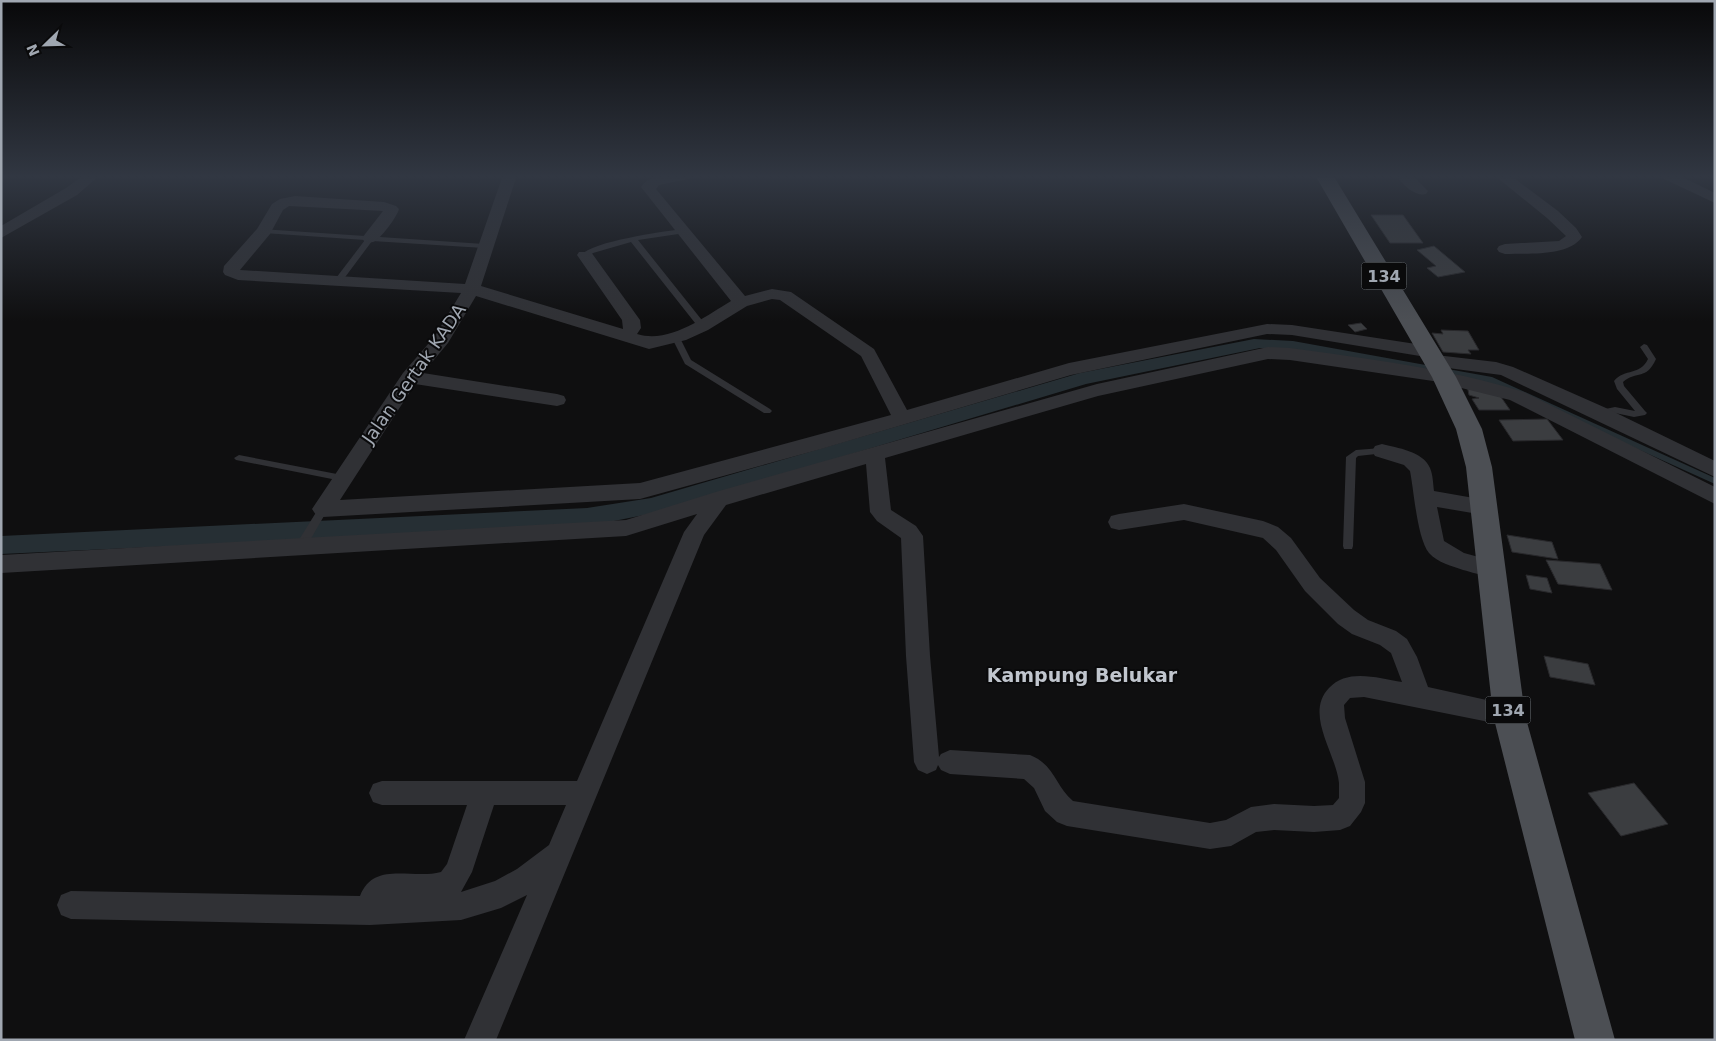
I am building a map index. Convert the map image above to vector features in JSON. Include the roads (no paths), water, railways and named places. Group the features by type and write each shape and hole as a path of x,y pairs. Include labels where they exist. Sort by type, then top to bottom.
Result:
{"main road":[{"name":"134","path":"1353,224 1435,363 1469,430 1479,467 1509,715 1595,1040"}],"street":[{"path":"1,233 13,224"},
{"path":"268,224 264,231 232,266 231,272 238,275 337,282 472,289 650,344 676,338 702,326 741,302 772,294 782,295 866,352 902,418"},
{"path":"370,238 382,224"},
{"name":"Jalan Gertak KADA","path":"323,510 342,478 410,377 442,339 472,289 492,224"},
{"path":"676,224 741,302"},
{"path":"1505,250 1568,244 1574,237 1573,232 1563,224"},
{"path":"585,255 632,320 632,328 627,336"},
{"path":"323,510 640,491 902,418 1068,369 1267,329 1292,330 1435,363 1490,387 1517,396 1715,496"},
{"path":"1,564 626,528 719,499 1097,390 1268,353 1496,368 1507,371 1599,413 1715,470"},
{"path":"410,377 557,400"},
{"path":"1382,451 1416,463 1422,472 1433,540 1439,550 1452,557 1490,568"},
{"path":"875,454 881,512 885,517 907,530 912,539 918,656 938,762 1030,767 1043,779 1054,802 1067,813 1210,836 1231,833 1251,820 1274,817 1314,819 1340,817 1352,804 1352,782 1332,718 1332,700 1344,688 1364,686 1509,715"},
{"path":"1426,497 1484,507"},
{"path":"480,1040 696,532 719,499"},
{"path":"1119,522 1188,512 1263,529 1272,533 1279,539 1309,580 1355,626 1389,638 1399,647 1419,696"},
{"path":"382,793 584,794"},
{"path":"370,911 375,895 382,889 442,887 451,882 458,872 485,793"},
{"path":"72,905 370,911 462,906 501,894 527,879 558,855"}],"lane":[{"path":"264,231 484,246"},
{"path":"585,255 590,251 633,239 682,231"},
{"path":"337,282 370,238"},
{"path":"633,239 702,326"},
{"path":"676,338 688,362 768,411"},
{"path":"1599,413 1614,410 1634,414 1642,413 1620,387 1618,380 1647,370 1652,359 1644,347"},
{"path":"1348,546 1351,457 1356,453 1382,451"},
{"path":"239,458 342,478"},
{"path":"301,546 323,510"}],"district":[{"name":"Kampung Belukar","path":"1082,675"}]}
